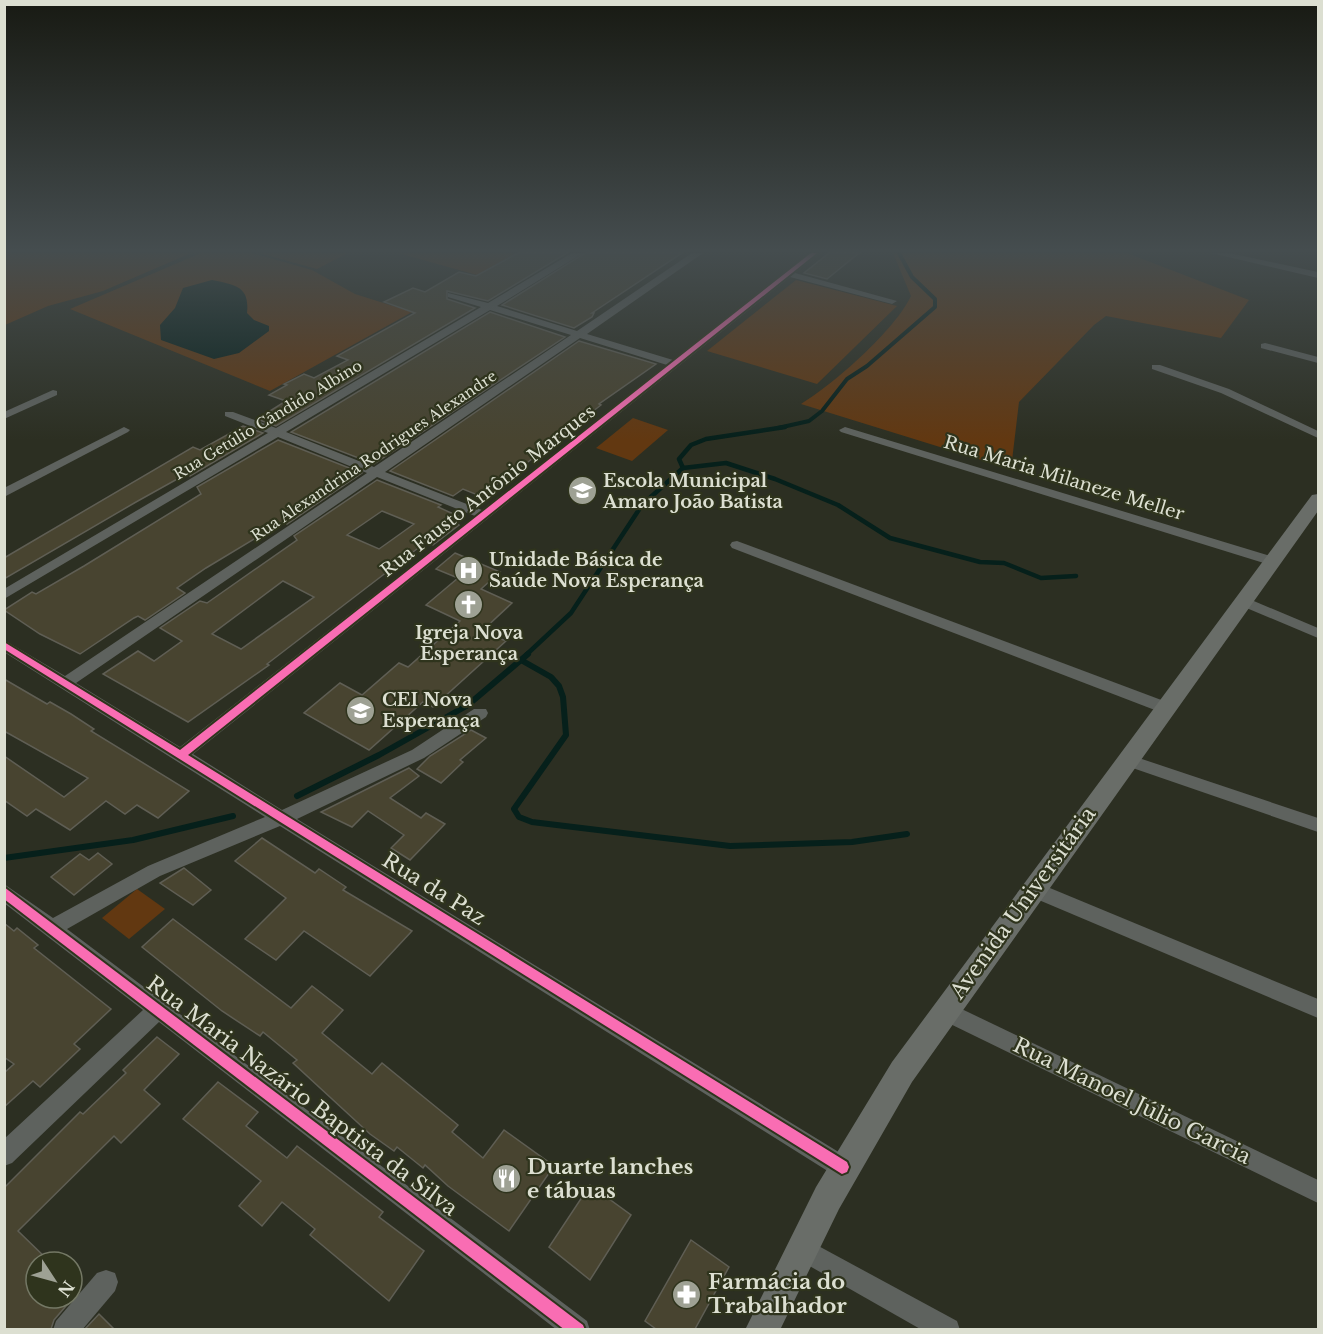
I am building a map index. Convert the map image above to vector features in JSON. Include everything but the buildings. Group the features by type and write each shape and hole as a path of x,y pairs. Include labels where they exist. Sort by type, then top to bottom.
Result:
{"main road":[{"name":"Avenida Universitária","path":"762,1329 800,1248 842,1167 868,1124 945,1011 1318,499"}],"street":[{"name":"Rua Getúlio Cândido Albino","path":"4,595 474,315"},
{"path":"519,315 674,364"},
{"name":"Rua Alexandrina Rodrigues Alexandre","path":"65,683 607,315"},
{"name":"Rua Fausto Antônio Marques","path":"182,754 736,315"},
{"path":"1265,346 1318,360"},
{"path":"1156,367 1225,391 1318,435"},
{"path":"4,416 53,393"},
{"path":"229,414 483,515"},
{"path":"4,493 124,430"},
{"name":"Rua Maria Milaneze Meller","path":"845,430 1272,561"},
{"path":"737,545 1166,708"},
{"path":"1242,602 1318,633"},
{"name":"Rua da Paz","path":"4,645 842,1167"},
{"path":"52,928 154,871 283,817 418,754 480,712"},
{"path":"1127,760 1318,825"},
{"path":"1033,889 1318,1009"},
{"name":"Rua Maria Nazário Baptista da Silva","path":"4,892 578,1329"},
{"path":"4,1155 158,1009"},
{"name":"Rua Manoel Júlio Garcia","path":"945,1011 1318,1192"},
{"path":"800,1248 948,1329"},
{"path":"65,1329 106,1282"}],"shaded area":[{"path":"5,315 27,315 5,325"},
{"path":"85,315 406,315 270,391"},
{"path":"752,315 888,315 817,384 707,351"},
{"path":"899,315 1238,315 1221,338 1106,316 1094,325 1019,402 1011,469 801,404 846,370"},
{"path":"633,418 668,430 632,461 596,448"},
{"path":"137,889 165,909 129,939 102,918"}],"water":[{"path":"169,315 249,315 254,320 269,326 269,331 239,353 214,359 161,340 160,325"}],"waterway":[{"path":"778,428 809,421 822,411 847,379 867,366 925,315"},
{"path":"683,468 679,459 691,445 706,439 785,427"},
{"path":"683,468 726,463 775,479 838,505 890,538 980,562 1004,563 1041,578 1076,576"},
{"path":"526,655 571,613 642,505 683,468"},
{"path":"297,796 379,755 468,705 528,654"},
{"path":"521,660 551,677 559,686 563,697 566,735 514,809 519,817 532,822 730,846 852,842 907,834"},
{"path":"4,858 133,840 233,816"}],"cycle path":[{"path":"182,754 736,315"},
{"path":"4,645 842,1167"},
{"path":"4,892 578,1330"}],"place":[{"name":"Escola Municipal Amaro João Batista","path":"582,491"},
{"name":"Unidade Básica de Saúde Nova Esperança","path":"468,570"},
{"name":"Igreja Nova Esperança","path":"469,604"},
{"name":"CEI Nova Esperança","path":"361,710"},
{"name":"Duarte lanches e tábuas","path":"506,1179"},
{"name":"Farmácia do Trabalhador","path":"687,1294"}]}
